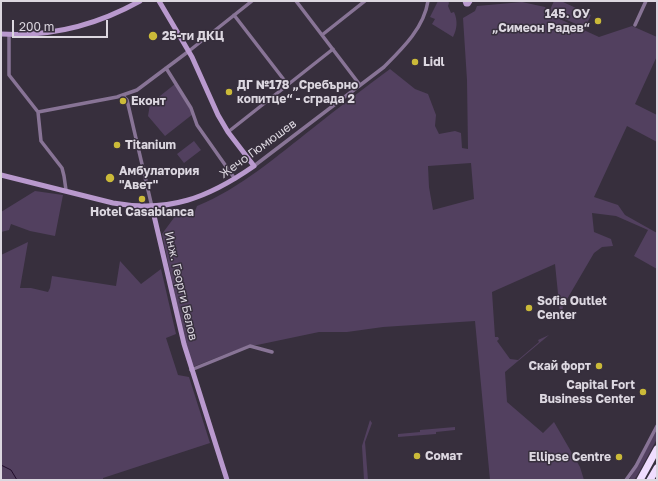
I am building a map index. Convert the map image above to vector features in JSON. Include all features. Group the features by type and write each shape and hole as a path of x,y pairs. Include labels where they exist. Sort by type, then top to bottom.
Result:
{"highway":[{"path":"640,480 657,449"},
{"path":"650,480 657,469"}],"street":[{"path":"1,34 40,34 65,30 104,18 140,1"},
{"path":"159,1 189,51 218,115 228,132 254,166"},
{"path":"38,112 123,96 137,90 252,1"},
{"path":"296,1 360,85"},
{"path":"322,35 365,1"},
{"name":"Жечо Гюмюшев","path":"1,175 128,206 152,207 172,205 205,195 235,180 384,67 416,31 423,19 428,1"},
{"path":"464,1 467,4 469,4 470,1"},
{"path":"635,25 646,1"},
{"path":"234,16 288,85"},
{"path":"9,35 8,75 38,112 41,141 62,168 66,190"},
{"path":"228,132 333,49"},
{"path":"166,68 191,108 197,125 235,180"},
{"name":"Инж. Георги Белов","path":"123,96 127,100 191,370 227,480"},
{"path":"191,370 250,346 272,352"},
{"path":"626,480 636,466 657,426"},
{"path":"636,480 648,465"},
{"path":"655,480 657,469"}],"shaded area":[{"path":"438,1 448,1 448,6 451,13 454,12 456,25 453,37 432,24 435,19 430,17"},
{"path":"554,1 561,1 591,15 585,28 549,12"},
{"path":"522,2 545,7 551,15 599,37 632,26 657,37 657,56 635,104 657,115 657,142 627,126 594,197 618,205 625,215 657,233 657,269 634,256 648,230 616,216 592,213 594,232 611,239 613,246 602,247 594,253 563,306 562,313 560,313 555,264 492,292 495,337 498,337 499,339 497,341 510,359 518,360 539,342 538,340 549,335 505,372 507,402 543,433 554,422 580,467 584,480 490,480 475,321 383,327 347,332 319,332 257,345 249,345 193,367 186,347 162,234 176,215 182,216 194,214 197,206 213,199 244,181 390,69 415,89 428,94 436,115 435,126 439,134 455,131 461,133 462,148 468,149 467,80 463,18 475,11 477,6","holes":["471,163 474,199 433,210 429,187 428,166"]},
{"path":"175,84 193,114 165,136 148,116 150,104"},
{"path":"194,141 201,150 184,163 177,154"},
{"path":"35,191 63,195 55,236 30,231 11,224 9,230 1,232 1,212"},
{"path":"28,242 20,288 31,288 48,292 52,276 116,286 120,261 141,284 161,269 176,334 166,338 178,375 189,377 210,443 103,478 103,480 1,480 1,255"},
{"path":"370,420 372,423 365,442 368,480 364,480 362,446"},
{"path":"455,427 455,430 436,432 436,434 398,437 398,434 420,432 420,430"},
{"path":"657,430 657,439 638,474 634,480 629,480"}],"waterway":[{"path":"1,465 11,470 17,480"}],"place":[{"name":"145. ОУ „Симеон Радев“","path":"598,21"},
{"name":"25-ти ДКЦ","path":"153,36"},
{"name":"Lidl","path":"415,62"},
{"name":"ДГ №178 „Сребърно копитце“ - сграда 2","path":"229,92"},
{"name":"Еконт","path":"123,101"},
{"name":"Titanium","path":"117,145"},
{"name":"Амбулатория \"Авет\"","path":"110,178"},
{"name":"Hotel Casablanca","path":"142,199"},
{"name":"Sofia Outlet Center","path":"529,308"},
{"name":"Скай форт","path":"599,366"},
{"name":"Capital Fort Business Center","path":"643,392"},
{"name":"Сомат","path":"417,456"},
{"name":"Ellipse Centre","path":"619,457"}]}
